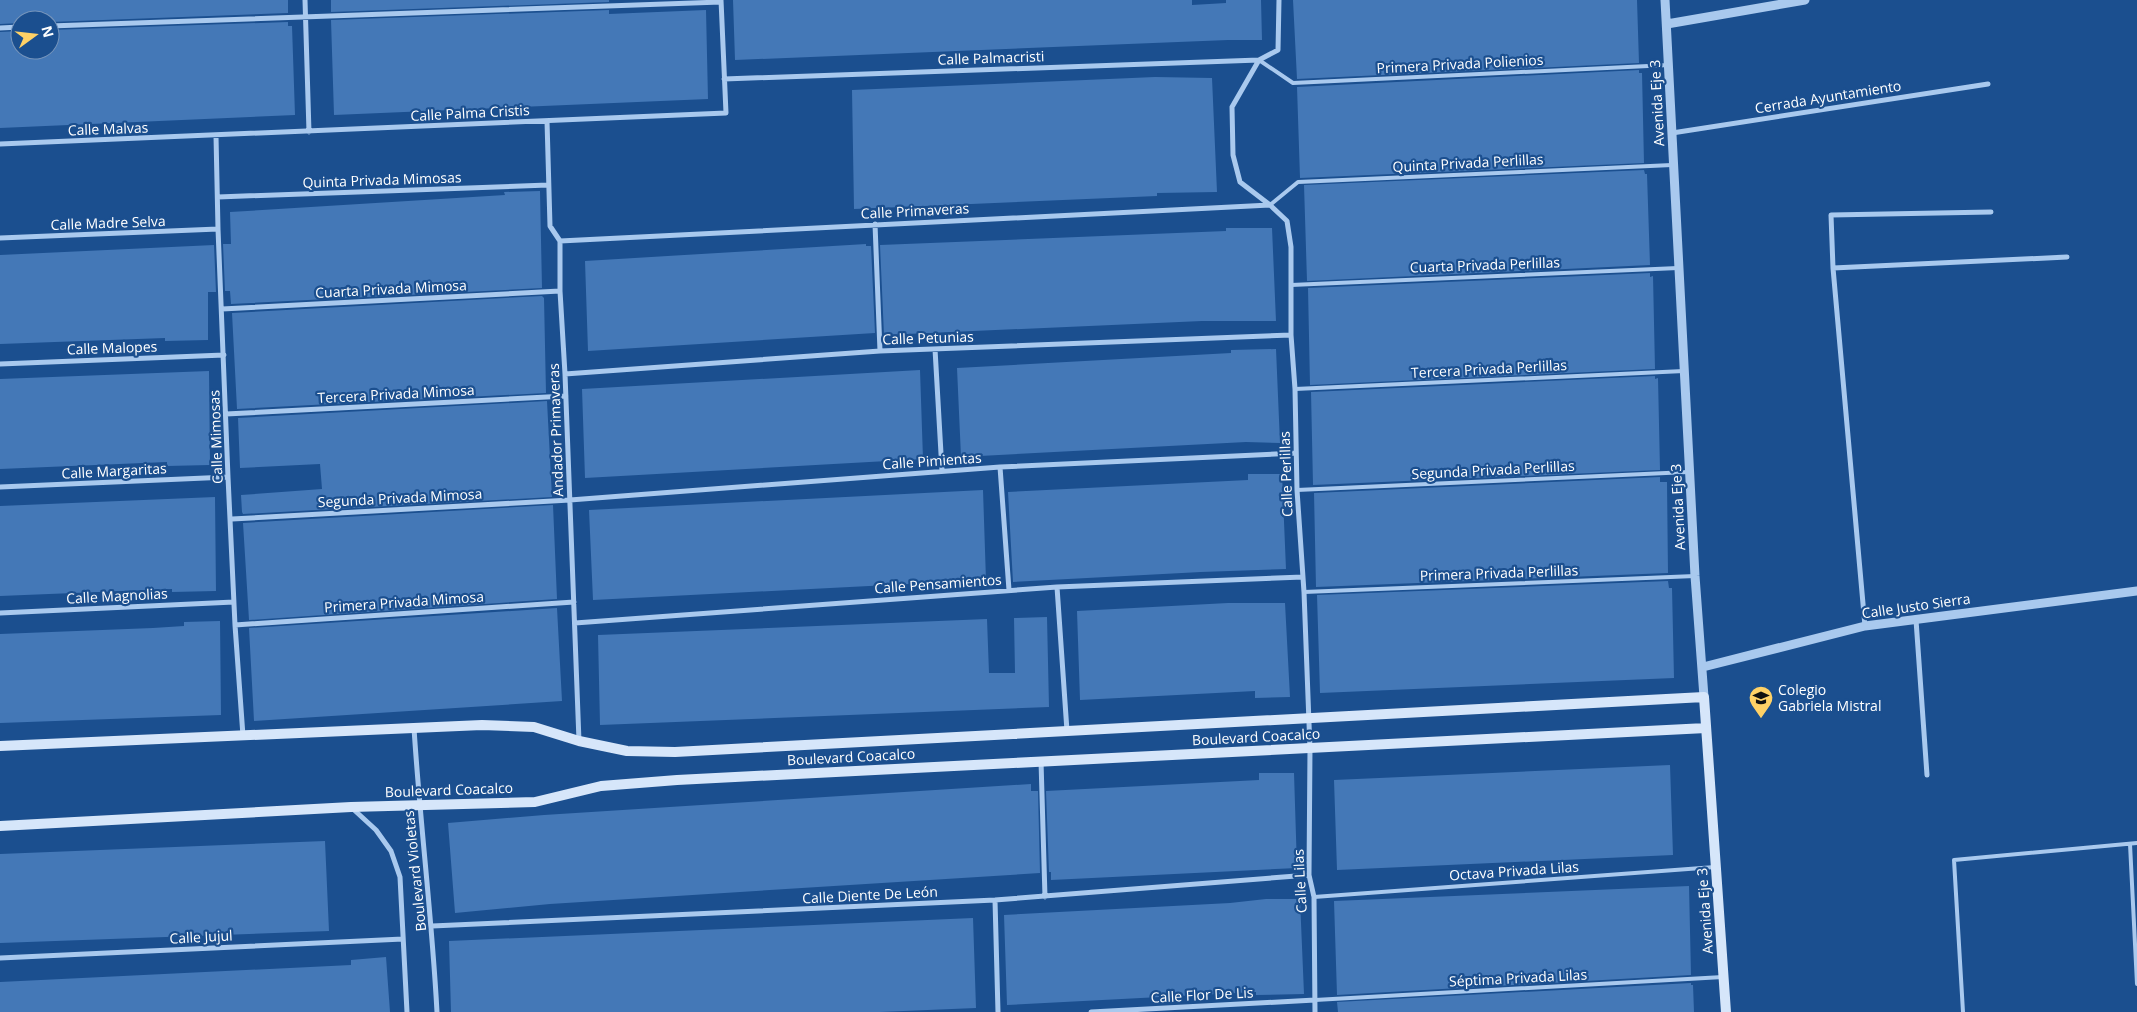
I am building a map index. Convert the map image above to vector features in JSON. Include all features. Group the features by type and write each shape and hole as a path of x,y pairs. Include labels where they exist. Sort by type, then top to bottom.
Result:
{"main road":[{"name":"Boulevard Coacalco","path":"0,746 243,737 482,725 534,727 579,741 627,751 675,752 1704,698"},
{"name":"Avenida Eje 3","path":"1704,698 1726,1012"},
{"name":"Boulevard Coacalco","path":"0,826 419,804 534,802 601,786 629,783 1041,760 1310,749 1706,728"}],"street":[{"path":"305,0 310,132"},
{"path":"1259,60 1278,50 1279,0"},
{"name":"Avenida Eje 3","path":"1665,0 1695,576 1704,698"},
{"path":"1667,24 1805,0"},
{"path":"60,26 721,1 724,79"},
{"name":"Calle Palmacristi","path":"724,79 1259,60"},
{"name":"Calle Perlillas","path":"1259,60 1232,107 1233,155 1240,182 1287,221 1291,247 1291,336 1295,389 1297,490 1304,592 1310,749"},
{"name":"Calle Palma Cristis","path":"216,136 726,113 724,79"},
{"name":"Cerrada Ayuntamiento","path":"1672,133 1988,84"},
{"name":"Andador Primaveras","path":"546,121 550,226 560,241 560,291 566,396 579,741"},
{"name":"Calle Malvas","path":"0,144 216,136"},
{"name":"Calle Mimosas","path":"216,136 228,477 232,519 235,625 243,737"},
{"name":"Quinta Privada Mimosas","path":"218,197 548,185"},
{"name":"Calle Primaveras","path":"560,241 1270,205"},
{"path":"1865,626 1833,268 1831,215 1991,212"},
{"path":"875,224 880,351"},
{"name":"Calle Madre Selva","path":"0,238 218,229"},
{"path":"1833,268 2067,257"},
{"name":"Cuarta Privada Mimosa","path":"222,309 560,291"},
{"name":"Calle Petunias","path":"565,374 880,351 1291,336"},
{"path":"935,349 942,472"},
{"name":"Calle Malopes","path":"0,364 224,355"},
{"name":"Tercera Privada Mimosa","path":"226,414 566,396"},
{"name":"Calle Pimientas","path":"570,500 1000,467 1296,453"},
{"path":"1000,467 1009,590"},
{"name":"Calle Margaritas","path":"0,487 228,477"},
{"name":"Segunda Privada Mimosa","path":"232,519 570,500"},
{"name":"Calle Pensamientos","path":"575,623 1009,590 1303,577"},
{"path":"1057,587 1067,731"},
{"name":"Calle Justo Sierra","path":"1703,668 1865,626 2137,591"},
{"name":"Calle Magnolias","path":"0,613 234,602"},
{"name":"Primera Privada Mimosa","path":"235,625 574,602"},
{"path":"1916,620 1927,775"},
{"name":"Boulevard Violetas","path":"414,728 419,804 432,926 437,1012"},
{"name":"Calle Lilas","path":"1310,749 1309,875 1314,897 1316,1012"},
{"path":"1041,760 1045,897"},
{"name":"Boulevard Violetas","path":"351,808 376,830 391,852 400,877 407,1012"},
{"name":"Calle Diente De León","path":"432,926 995,900 1309,875"},
{"path":"995,900 998,1012"},
{"name":"Calle Jujul","path":"0,958 403,939"},
{"name":"Calle Flor De Lis","path":"1092,1012 1315,1000"}],"lane":[{"name":"Primera Privada Polienios","path":"1259,60 1293,83 1669,65"},
{"name":"Quinta Privada Perlillas","path":"1270,205 1298,182 1675,165"},
{"name":"Cuarta Privada Perlillas","path":"1291,285 1680,268"},
{"name":"Tercera Privada Perlillas","path":"1295,389 1684,371"},
{"name":"Segunda Privada Perlillas","path":"1297,490 1690,472"},
{"name":"Primera Privada Perlillas","path":"1304,592 1695,576"},
{"path":"1963,1012 1954,860 2137,843"},
{"path":"2130,844 2137,984"},
{"name":"Octava Privada Lilas","path":"1314,897 1715,867"},
{"name":"Séptima Privada Lilas","path":"1315,1000 1723,977"}],"building":[{"path":"0,0 288,0 288,13 60,22 60,10 10,10 10,24 0,24"},
{"path":"331,0 609,0 609,2 331,12"},
{"path":"733,0 1192,0 1192,5 1226,3 1226,0 1261,0 1262,40 735,60"},
{"path":"1293,0 1637,0 1639,63 1297,79"},
{"path":"609,10 609,14 706,10 708,99 334,115 331,20"},
{"path":"288,22 288,26 292,26 295,115 0,128 0,32 10,32 10,60 60,60 60,30"},
{"path":"1639,70 1639,73 1642,73 1644,163 1300,178 1297,87"},
{"path":"1155,77 1212,78 1217,192 1157,193 1157,196 854,209 852,90"},
{"path":"1644,170 1645,174 1647,174 1650,265 1307,281 1304,185"},
{"path":"540,191 542,288 231,304 230,291 225,291 223,244 231,244 230,212 505,195 504,192"},
{"path":"1226,228 1272,228 1276,321 1202,321 884,335 880,245 1226,231"},
{"path":"866,244 866,246 871,246 875,333 588,351 585,261"},
{"path":"214,245 216,292 208,292 208,340 165,341 165,338 0,344 0,255"},
{"path":"1650,273 1650,277 1653,276 1655,369 1310,385 1308,288"},
{"path":"542,296 544,298 546,393 237,409 232,313"},
{"path":"1276,349 1280,443 1246,442 961,457 957,368 1231,353 1231,350"},
{"path":"920,370 923,459 585,478 582,389"},
{"path":"209,371 210,465 167,466 167,462 0,469 0,379"},
{"path":"1655,376 1655,379 1658,378 1660,470 1313,485 1311,392"},
{"path":"547,401 552,497 243,514 242,512 241,495 322,489 320,464 240,468 238,418"},
{"path":"1248,474 1282,474 1286,569 1013,582 1008,492 1248,480"},
{"path":"1660,477 1660,482 1667,482 1668,573 1316,587 1314,493"},
{"path":"983,490 986,580 593,600 589,510"},
{"path":"215,497 216,591 172,592 172,589 0,596 0,506"},
{"path":"553,505 557,599 249,620 243,523"},
{"path":"1668,581 1669,588 1672,588 1674,678 1320,693 1317,595"},
{"path":"1228,603 1285,603 1290,697 1255,698 1255,691 1080,700 1077,611"},
{"path":"557,608 562,701 254,721 249,628"},
{"path":"1047,617 1049,707 600,725 598,635 987,619 989,673 1015,673 1014,618"},
{"path":"220,621 221,715 0,723 0,634 153,628 184,626 184,622"},
{"path":"1670,765 1673,855 1337,870 1334,780"},
{"path":"1259,773 1294,773 1297,868 1051,880 1051,872 1049,872 1046,791 1259,780"},
{"path":"1031,784 1031,791 1038,791 1040,873 550,904 455,913 448,823 544,815"},
{"path":"325,841 329,931 0,943 0,854"},
{"path":"1689,886 1691,975 1337,995 1334,901"},
{"path":"1266,899 1300,899 1304,994 1256,995 1256,992 1007,1005 1004,915 1230,903"},
{"path":"973,918 976,1008 880,1012 451,1012 449,941"},
{"path":"386,957 390,1012 0,1012 0,982 351,965 351,960"},
{"path":"1691,983 1693,985 1694,1012 1338,1012 1337,1002"}],"place":[{"name":"Colegio Gabriela Mistral","path":"1761,719"}]}
